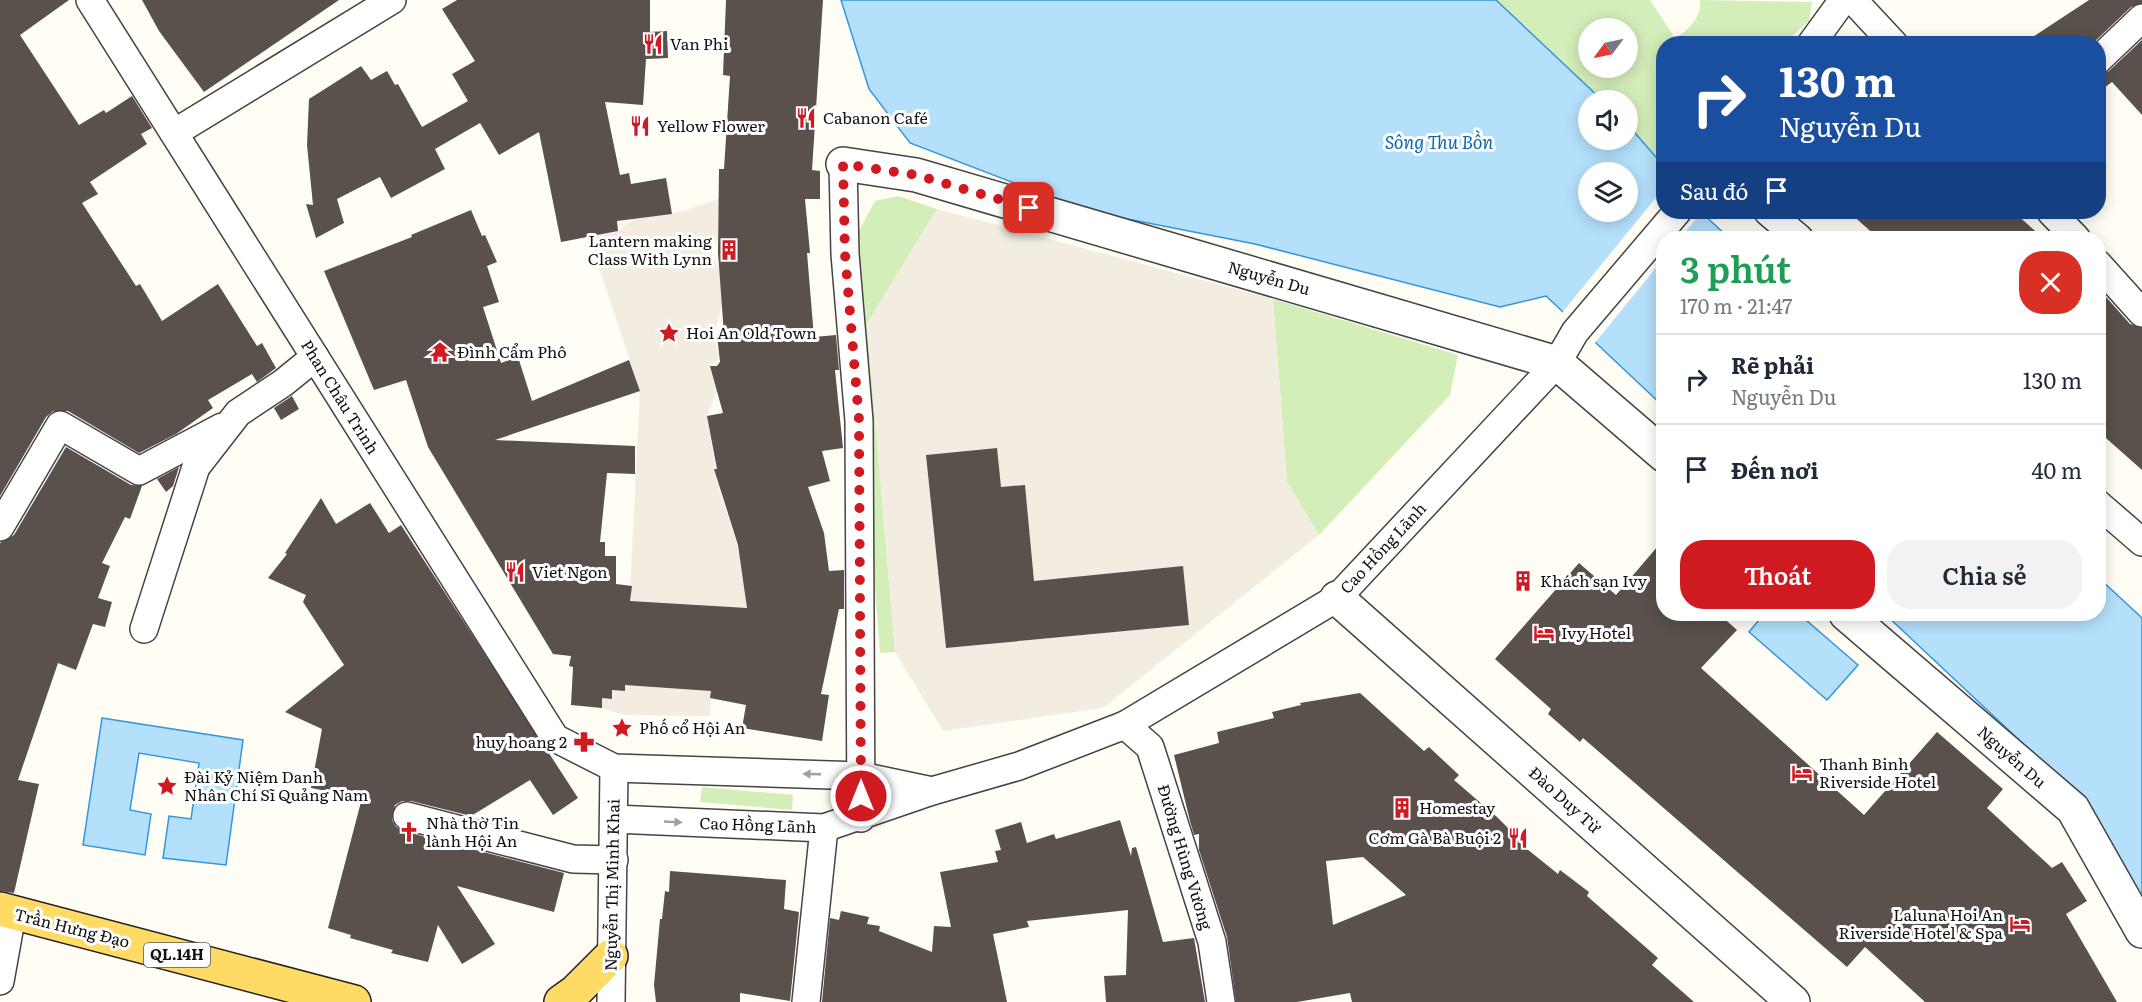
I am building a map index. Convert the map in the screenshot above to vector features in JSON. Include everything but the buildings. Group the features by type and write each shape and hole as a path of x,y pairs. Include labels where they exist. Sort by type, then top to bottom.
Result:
{"main road":[{"name":"Trần Hưng Đạo","path":"6,911 354,1002"},
{"path":"561,1002 575,992 610,956"}],"street":[{"name":"Phan Châu Trinh","path":"90,0 555,738 614,768"},
{"path":"174,133 392,0"},
{"path":"1817,36 1843,0"},
{"path":"1853,0 1887,36"},
{"path":"2106,52 2142,18"},
{"path":"843,164 845,254 859,420 861,818"},
{"name":"Nguyễn Du","path":"843,164 916,175 1557,363 1656,448"},
{"name":"Cao Hồng Lãnh","path":"1661,231 1671,219"},
{"path":"1776,219 1791,231"},
{"path":"2058,219 2069,231"},
{"name":"Cao Hồng Lãnh","path":"614,819 824,828 861,818 932,791 1019,766 1125,725 1336,598 1557,363 1575,332 1656,237"},
{"path":"2106,273 2142,313"},
{"path":"144,630 196,467 238,413 283,383 315,357"},
{"path":"0,527 60,424 139,471 231,422"},
{"path":"2106,511 2142,542"},
{"name":"Đào Duy Từ","path":"1336,598 1793,1002"},
{"name":"Nguyễn Du","path":"1854,621 2073,809 2142,931"},
{"name":"Đường Hùng Vương","path":"1125,725 1150,747 1212,942 1221,1002"},
{"name":"Cao Hồng Lãnh","path":"614,768 861,776 932,791"},
{"name":"Nguyễn Thị Minh Khai","path":"611,1002 614,768"},
{"path":"407,816 573,859 614,860"},
{"path":"806,1002 824,828"},
{"path":"0,981 6,911"}],"green space":[{"path":"1496,0 1650,0 1674,36 1656,36 1656,156 1638,136 1638,90 1591,90 1579,78 1638,78 1638,18 1578,18 1578,77"},
{"path":"1700,0 1812,2 1809,21 1792,36 1678,36 1694,22 1699,12"},
{"path":"898,196 937,209 867,324 895,652 880,653 852,288 852,243 875,201"},
{"path":"1273,299 1458,355 1450,395 1319,535 1287,482"},
{"path":"702,787 793,795 792,810 700,802"}],"shaded area":[{"path":"721,198 720,240 713,242 712,257 719,267 722,305 714,336 719,358 710,365 717,391 707,416 719,490 738,546 745,580 747,615 712,685 710,716 623,715 602,708 602,698 612,699 613,690 625,691 640,391 589,238 618,231 633,219 681,212","holes":["661,603 701,605 697,690 655,687"]},
{"path":"937,209 1273,299 1287,482 1319,535 1103,708 943,731 895,652 867,323","holes":["996,448 1001,487 1025,485 1034,581 1183,566 1189,625 946,648 926,455"]}],"water":[{"name":"Sông Thu Bồn","path":"841,0 1496,0 1591,90 1578,90 1578,150 1638,150 1638,136 1656,157 1656,219 1709,219 1721,231 1656,231 1656,399 1546,296 1500,307 1255,244 1087,211 910,143 869,89"},
{"path":"2106,585 2142,618 2142,905 2082,799 1892,621 2106,621"},
{"path":"1758,621 1807,621 1858,665 1827,700 1749,632"},
{"path":"102,718 243,740 226,865 163,858 169,816 191,819 199,763 139,753 130,810 151,814 145,855 83,845"}],"pier":[{"path":"1656,198 1656,219 1696,219 1686,231 1656,231 1656,268 1594,344 1561,314"}],"place":[{"name":"Van Phi","path":"653,44"},
{"name":"Cabanon Café","path":"806,118"},
{"name":"Yellow Flower","path":"640,126"},
{"name":"Lantern making Class With Lynn","path":"729,250"},
{"name":"Hoi An Old Town","path":"669,333"},
{"name":"Đình Cẩm Phô","path":"440,352"},
{"name":"Viet Ngon","path":"515,572"},
{"name":"Khách sạn Ivy","path":"1523,581"},
{"name":"Ivy Hotel","path":"1544,633"},
{"name":"Phố cổ Hội An","path":"622,728"},
{"name":"huy hoang 2","path":"584,742"},
{"name":"Thanh Binh Riverside Hotel","path":"1802,773"},
{"name":"Đài Kỷ Niệm Danh Nhân Chí Sĩ Quảng Nam","path":"167,786"},
{"name":"Homestay","path":"1402,808"},
{"name":"Nhà thờ Tin lành Hội An","path":"409,832"},
{"name":"Cơm Gà Bà Buội 2","path":"1518,838"},
{"name":"Laluna Hoi An Riverside Hotel & Spa","path":"2020,924"}],"route":[{"path":"861,796 859,420 845,254 843,164 916,175 1029,208"}]}
